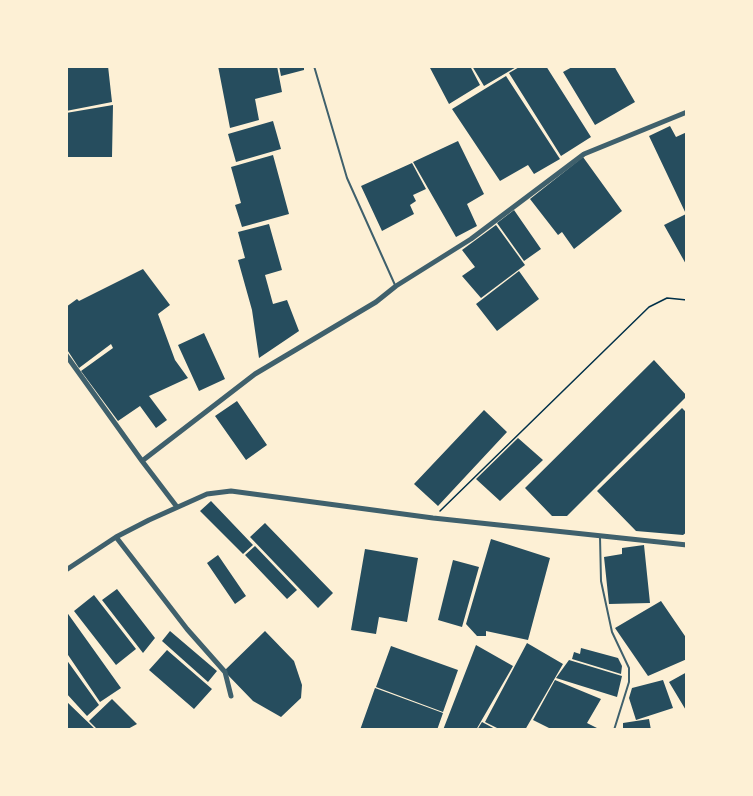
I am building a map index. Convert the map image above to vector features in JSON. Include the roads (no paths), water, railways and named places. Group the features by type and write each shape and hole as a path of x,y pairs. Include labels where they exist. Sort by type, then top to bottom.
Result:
{"street":[{"path":"142,461 255,374 376,302 396,286 471,239 585,154 687,112"},
{"path":"66,355 177,507"},
{"path":"66,570 116,537 177,507 207,494 231,491 433,518 687,545"},
{"path":"116,537 186,629 225,672 231,696"}],"lane":[{"path":"314,66 347,178 396,286"},
{"path":"600,534 601,581 612,632 629,668 629,682 614,730"}]}
